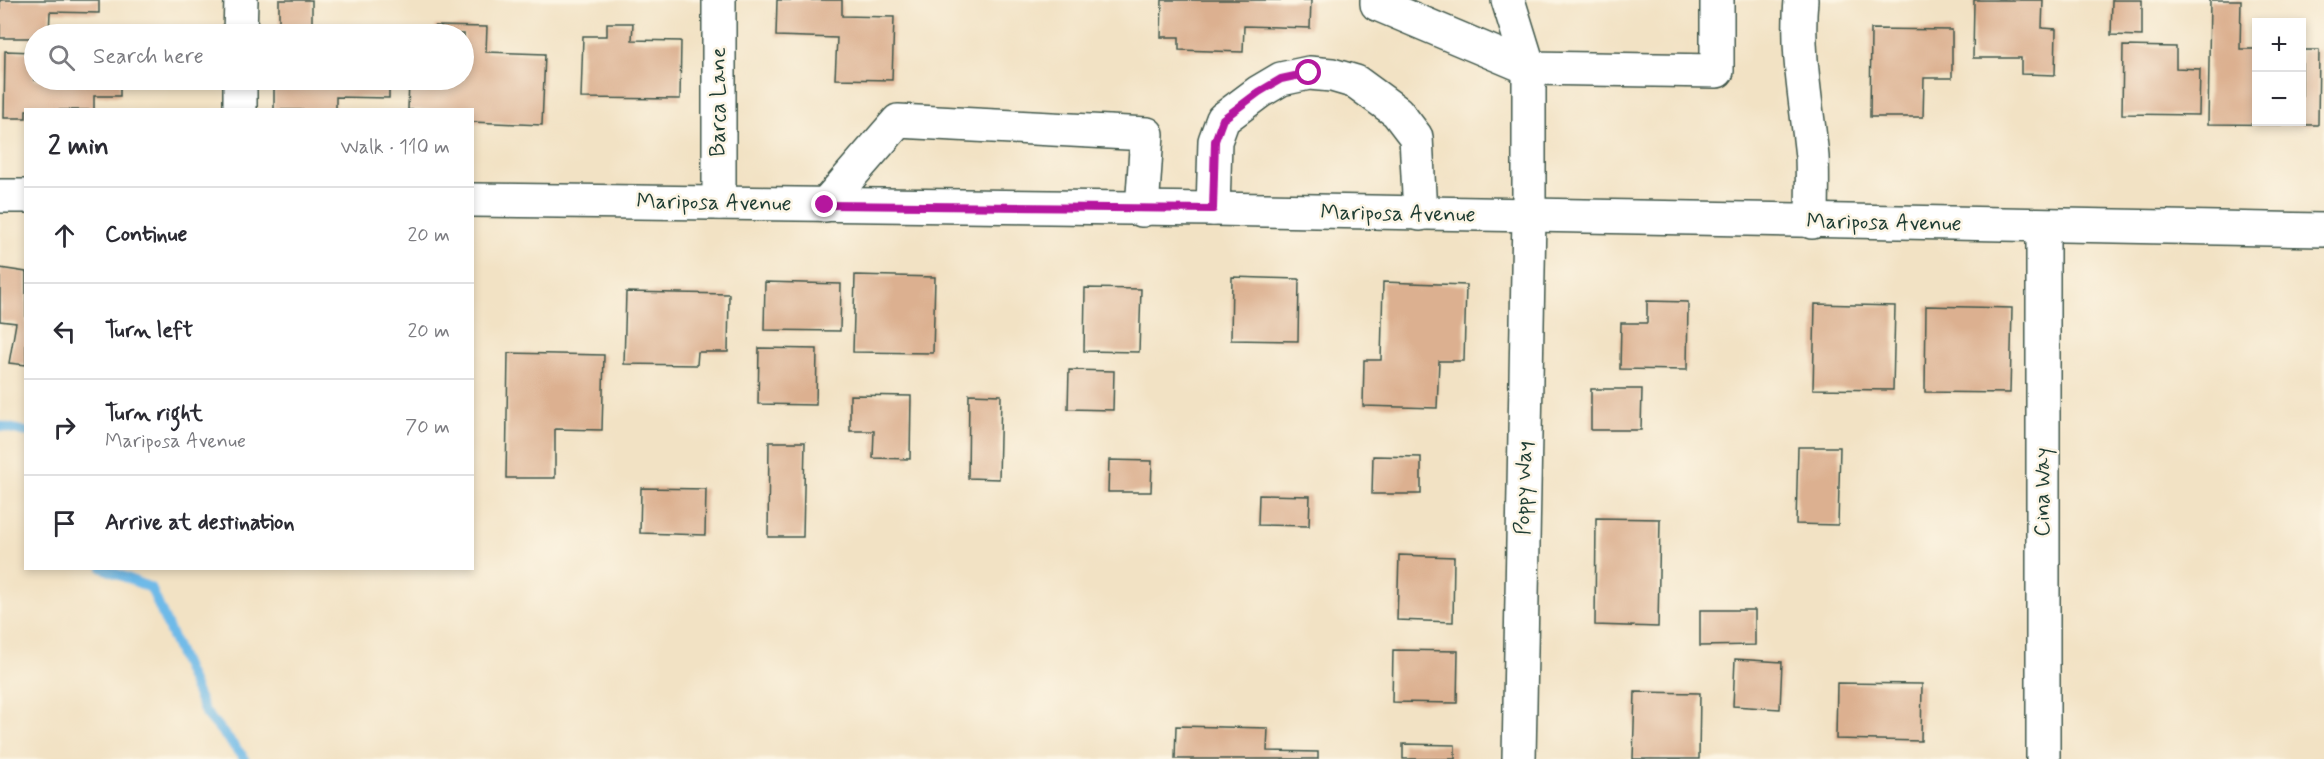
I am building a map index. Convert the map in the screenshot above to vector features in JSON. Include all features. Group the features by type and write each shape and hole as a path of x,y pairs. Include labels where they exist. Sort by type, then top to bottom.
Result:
{"street":[{"path":"240,24 241,0"},
{"name":"Barca Lane","path":"719,0 719,203"},
{"path":"1377,0 1377,4 1529,68 1717,71 1716,0"},
{"name":"Poppy Way","path":"1508,0 1529,68 1529,216 1519,759"},
{"path":"1802,0 1800,17 1802,71 1812,159 1812,222"},
{"path":"1213,209 1215,141 1223,119 1281,79 1309,73 1332,75 1356,82 1397,112 1416,137 1420,214"},
{"path":"240,90 240,108"},
{"path":"825,205 898,121 1147,134 1142,210"},
{"path":"0,196 24,196"},
{"name":"Mariposa Avenue","path":"474,200 1142,210 1213,209 2324,230"},
{"name":"Cina Way","path":"2043,226 2043,759"}],"building":[{"path":"0,0 99,0 99,13 50,12 49,24 24,24 24,38 0,38"},
{"path":"279,0 312,0 312,24 279,24"},
{"path":"777,0 842,0 842,16 894,17 892,80 835,79 837,38 776,36"},
{"path":"1162,0 1311,0 1310,28 1244,26 1243,52 1179,50 1179,37 1161,37"},
{"path":"1974,0 2043,0 2042,28 2056,29 2055,75 2021,74 2021,58 1973,58"},
{"path":"2112,0 2142,0 2142,36 2111,35"},
{"path":"2210,0 2241,0 2240,49 2252,49 2252,124 2208,124"},
{"path":"607,23 633,23 632,40 681,41 680,99 581,98 583,36 607,36"},
{"path":"474,27 487,27 486,52 545,54 542,125 474,122 474,108 408,108 409,90 474,90"},
{"path":"1871,29 1952,30 1952,78 1924,78 1923,117 1870,117"},
{"path":"2123,46 2176,47 2176,68 2200,69 2199,115 2122,114"},
{"path":"2306,50 2319,50 2318,125 2306,125"},
{"path":"5,51 24,52 24,90 120,90 120,96 94,96 94,108 24,108 24,118 4,118"},
{"path":"274,90 389,90 389,98 336,97 336,108 274,108"},
{"path":"0,268 24,272 24,365 9,363 16,323 0,321"},
{"path":"855,275 935,277 933,353 853,352"},
{"path":"1232,277 1299,279 1298,341 1231,340"},
{"path":"765,282 841,284 840,331 764,330"},
{"path":"1383,282 1466,285 1464,361 1439,361 1437,408 1363,406 1364,360 1381,360"},
{"path":"1085,288 1141,289 1139,352 1084,351"},
{"path":"626,292 729,294 728,352 698,352 697,365 624,364"},
{"path":"1647,301 1688,302 1687,370 1620,369 1621,323 1647,323"},
{"path":"1815,304 1895,306 1893,390 1813,389"},
{"path":"1926,306 2012,308 2010,393 1925,392"},
{"path":"759,348 817,349 816,405 758,404"},
{"path":"508,353 604,355 602,430 555,429 555,478 506,478"},
{"path":"1069,370 1114,371 1113,410 1068,409"},
{"path":"1591,389 1642,389 1641,430 1591,430"},
{"path":"969,394 1001,395 999,479 968,478"},
{"path":"850,395 911,396 910,459 873,458 874,431 850,431"},
{"path":"769,442 805,442 803,537 768,537"},
{"path":"1798,447 1840,447 1838,525 1796,524"},
{"path":"1373,456 1421,457 1421,494 1372,494"},
{"path":"1109,460 1152,461 1151,492 1108,492"},
{"path":"641,488 706,489 705,535 640,533"},
{"path":"1259,495 1310,496 1309,526 1258,525"},
{"path":"1596,518 1660,519 1658,627 1595,625"},
{"path":"1399,555 1454,557 1453,622 1397,620"},
{"path":"1700,610 1755,610 1755,645 1700,646"},
{"path":"1393,650 1458,651 1457,703 1392,702"},
{"path":"1735,659 1782,662 1780,709 1733,706"},
{"path":"1837,683 1922,684 1921,741 1836,739"},
{"path":"1635,692 1700,693 1699,759 1633,759"},
{"path":"1176,726 1268,728 1267,751 1318,752 1318,759 1175,759"},
{"path":"1403,744 1455,745 1455,759 1403,759"}],"waterway":[{"path":"0,426 24,432"},
{"path":"108,570 151,588 205,712 245,759"}],"route":[{"path":"825,205 1213,209 1215,141 1223,119 1281,79 1309,73"}]}
